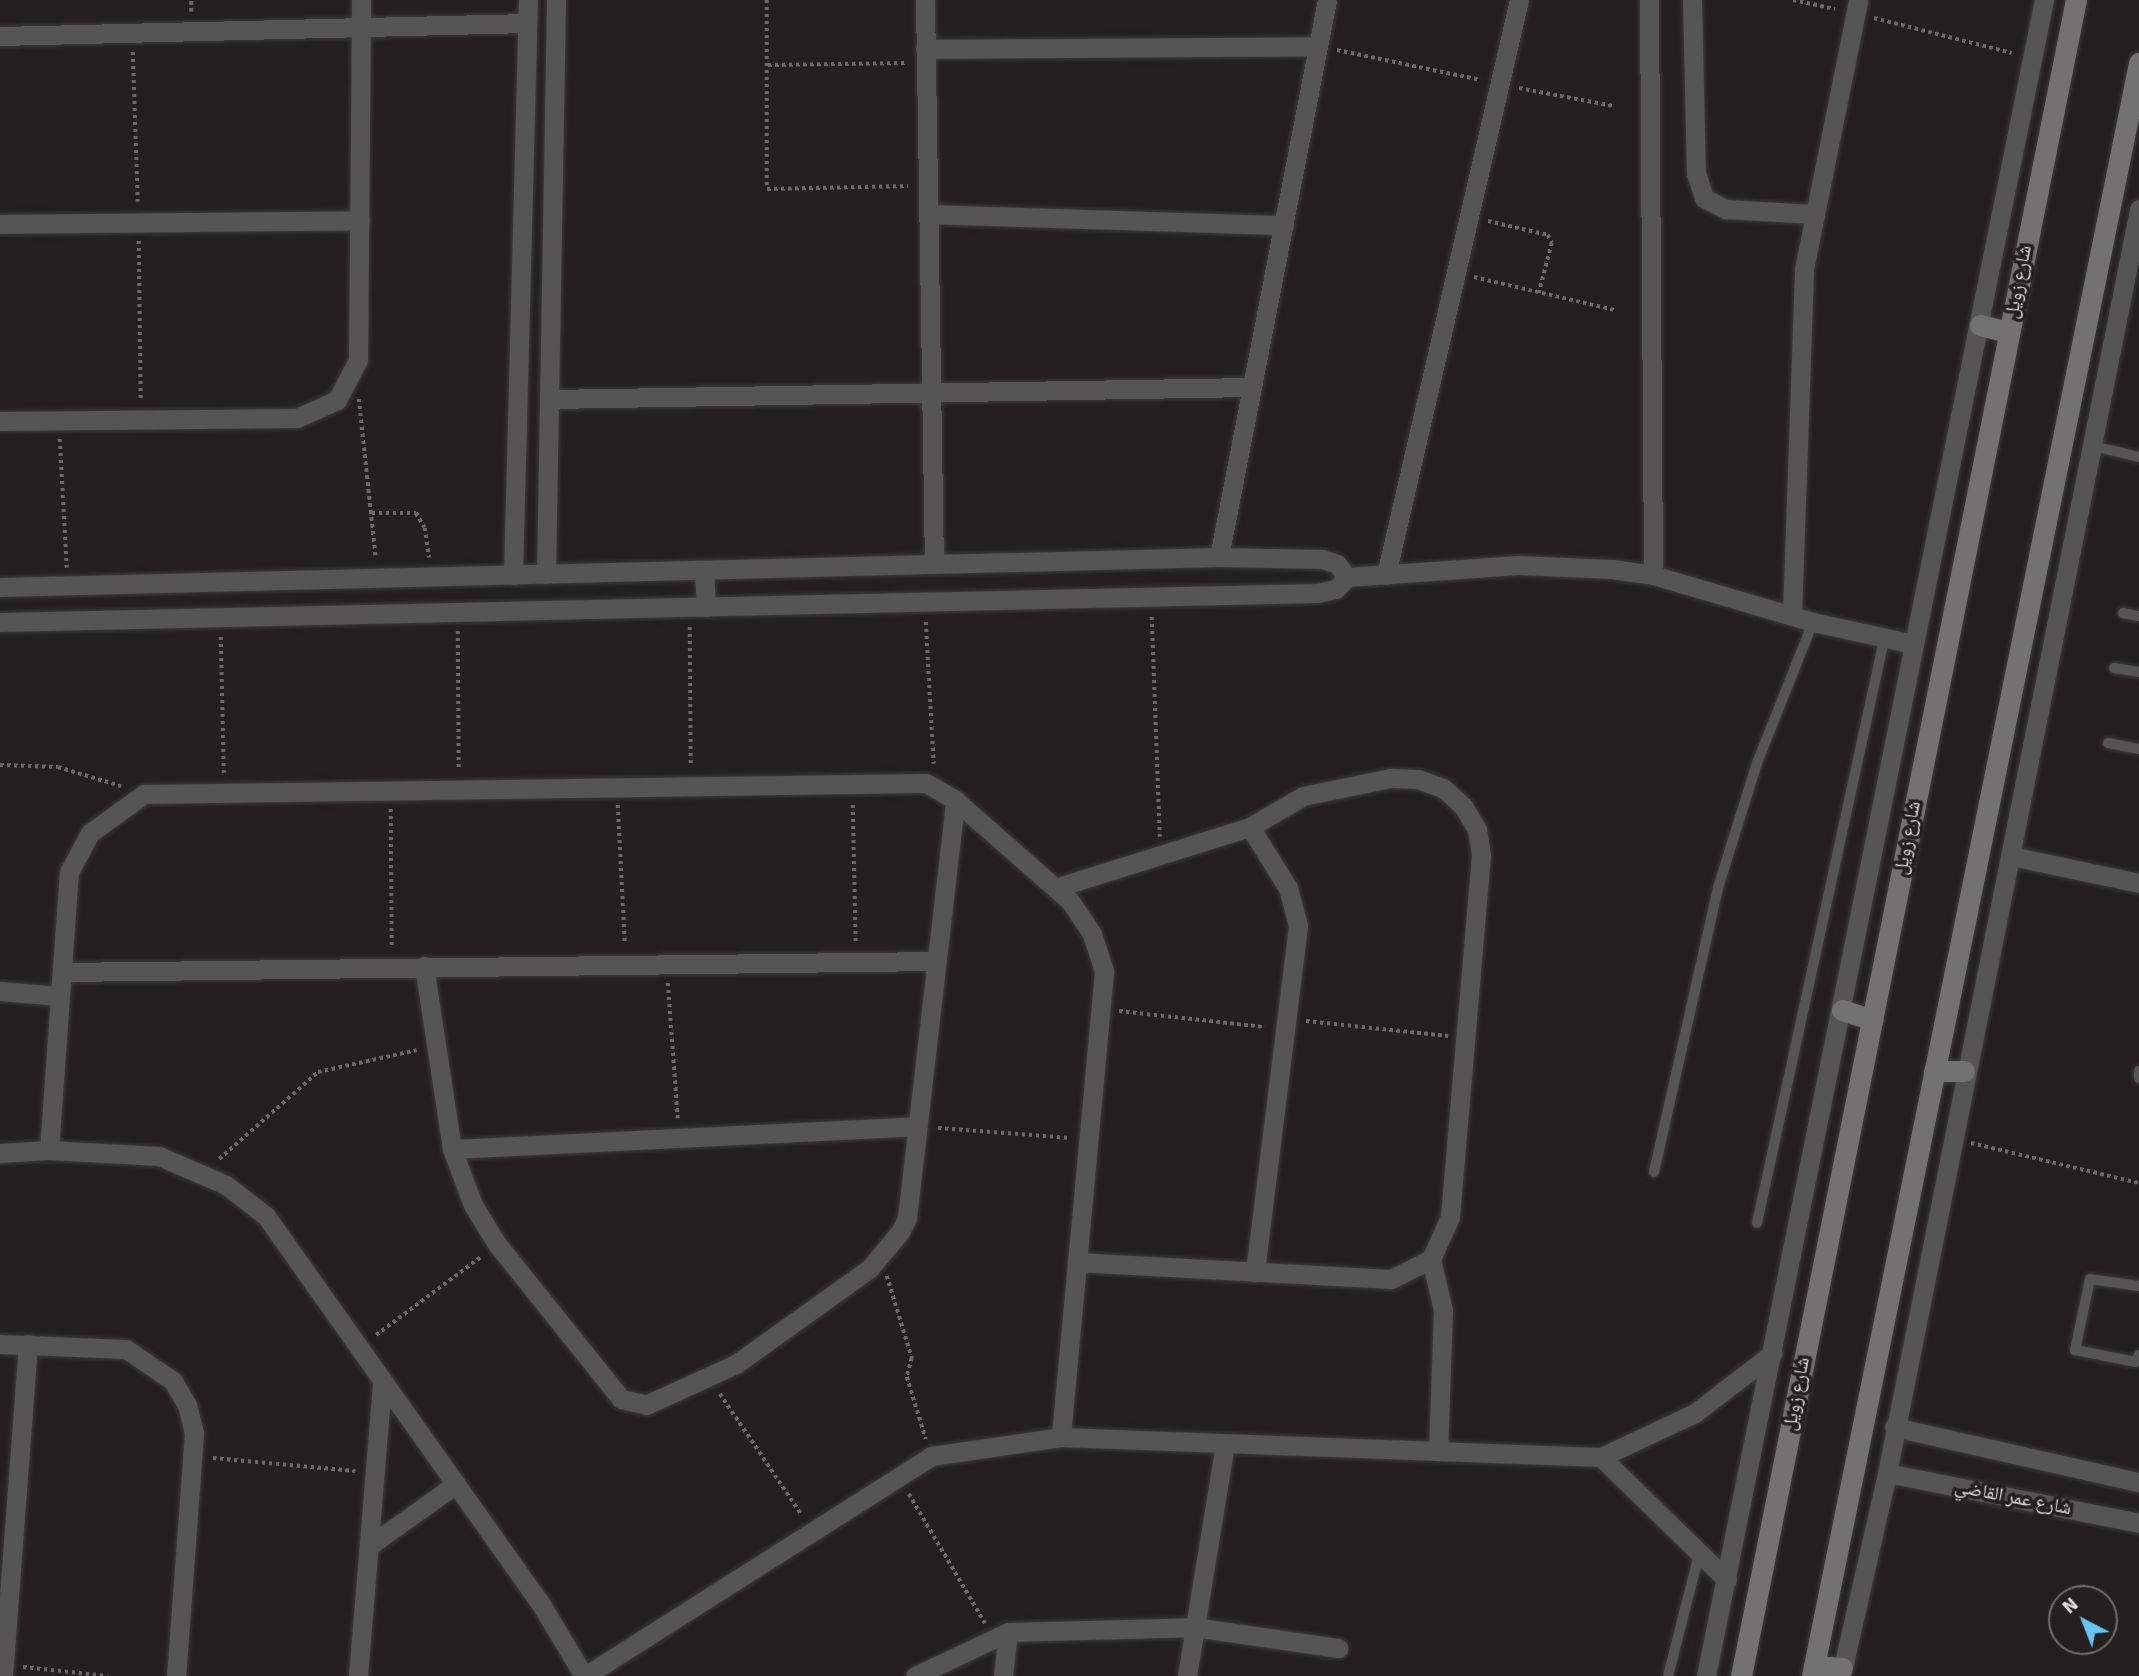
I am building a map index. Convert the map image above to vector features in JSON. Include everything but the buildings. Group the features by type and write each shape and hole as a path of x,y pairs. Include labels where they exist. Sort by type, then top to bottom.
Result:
{"main road":[{"name":"شارع زويل","path":"1741,1676 2076,0"},
{"path":"1841,1672 1813,1671 1934,1071 2132,130 2139,62"},
{"path":"1980,326 2009,332"},
{"path":"1842,1010 1872,1020"},
{"path":"1934,1071 1964,1071"}],"street":[{"path":"0,421 297,418 328,406 351,382 358,360 361,0"},
{"path":"513,575 528,0"},
{"path":"547,574 556,0"},
{"path":"925,0 934,564"},
{"path":"1219,557 1327,0"},
{"path":"1386,575 1468,217 1502,85 1519,0"},
{"path":"1649,0 1653,575"},
{"path":"1692,0 1696,173 1704,198 1726,209 1813,214"},
{"path":"1706,1676 2044,0"},
{"path":"1792,615 1804,269 1857,7"},
{"path":"0,36 527,23"},
{"path":"926,56 1318,47"},
{"path":"1841,1672 1887,1473 1964,1071 2011,856 2139,209"},
{"path":"928,214 1283,225"},
{"path":"0,224 360,220"},
{"path":"550,398 1252,387"},
{"path":"0,587 1219,557 1322,559 1337,564 1347,577"},
{"path":"0,622 1318,593 1336,589 1347,577 1518,565 1653,575 1813,622 1884,640 1914,644"},
{"path":"698,607 704,570"},
{"path":"353,578 354,613"},
{"path":"1055,888 1250,827 1303,796 1391,778 1418,779 1443,788 1463,806 1476,828 1481,855 1450,1217 1431,1259 1443,1310 1437,1451"},
{"path":"49,1150 69,872 78,852 106,817 144,794 915,780 936,787 955,800 1055,888 1092,934 1104,972 1103,1010 1076,1262 1061,1437"},
{"path":"424,966 452,1149 473,1205 497,1244 628,1404 646,1405 709,1378 882,1257 907,1218 955,800"},
{"path":"1250,827 1289,888 1296,913 1255,1272"},
{"path":"2011,856 2139,883"},
{"path":"62,972 935,961"},
{"path":"0,990 60,996"},
{"path":"452,1149 917,1126"},
{"path":"0,1153 49,1150 136,1152 204,1172 266,1216 539,1601 585,1676 931,1455 1061,1437 1601,1457 1695,1413 1773,1353"},
{"path":"1076,1262 1391,1279 1431,1259"},
{"path":"4,1670 28,1344"},
{"path":"0,1345 98,1344 152,1362 187,1405 194,1433 176,1676"},
{"path":"358,1676 382,1381"},
{"path":"1894,1427 2139,1482"},
{"path":"1186,1676 1225,1444"},
{"path":"1601,1457 1700,1550 1727,1580"},
{"name":"شارع عمر القاضي","path":"1887,1473 2139,1523"},
{"path":"369,1546 456,1484"},
{"path":"915,1676 1001,1636 1194,1627 1338,1647"},
{"path":"1001,1636 1003,1676"}],"lane":[{"path":"2093,446 2139,457"},
{"path":"2123,613 2139,616"},
{"path":"1654,1172 1695,973 1718,888 1757,763 1813,622"},
{"path":"1757,1223 1884,640"},
{"path":"2114,668 2139,672"},
{"path":"2108,743 2139,749"},
{"path":"2139,1071 2139,1078"},
{"path":"2139,1286 2090,1279 2075,1350 2135,1362 2139,1355"},
{"path":"1668,1676 1700,1550"}],"path":[{"path":"767,0 768,189 928,185"},
{"path":"1793,0 1857,7 2032,58"},
{"path":"132,33 139,222 141,419"},
{"path":"1318,47 1613,106"},
{"path":"768,65 926,56"},
{"path":"1468,217 1548,235 1552,243 1539,293"},
{"path":"1455,272 1615,310"},
{"path":"351,382 362,405 377,578"},
{"path":"59,419 68,586"},
{"path":"372,513 407,511 422,520 431,577"},
{"path":"1152,597 1161,855"},
{"path":"925,602 936,787"},
{"path":"691,784 698,607"},
{"path":"458,611 459,789"},
{"path":"221,617 225,793"},
{"path":"0,765 58,767 144,794"},
{"path":"852,782 856,962"},
{"path":"617,786 625,964"},
{"path":"390,790 392,967"},
{"path":"666,964 680,1138"},
{"path":"1103,1010 1465,1038"},
{"path":"204,1172 318,1072 436,1047"},
{"path":"917,1126 1089,1139"},
{"path":"1952,1138 2139,1183"},
{"path":"359,1348 497,1244"},
{"path":"882,1257 912,1358 906,1377 931,1455"},
{"path":"709,1378 812,1530"},
{"path":"192,1457 374,1472"},
{"path":"897,1475 1001,1636"},
{"path":"4,1670 108,1676"}]}
